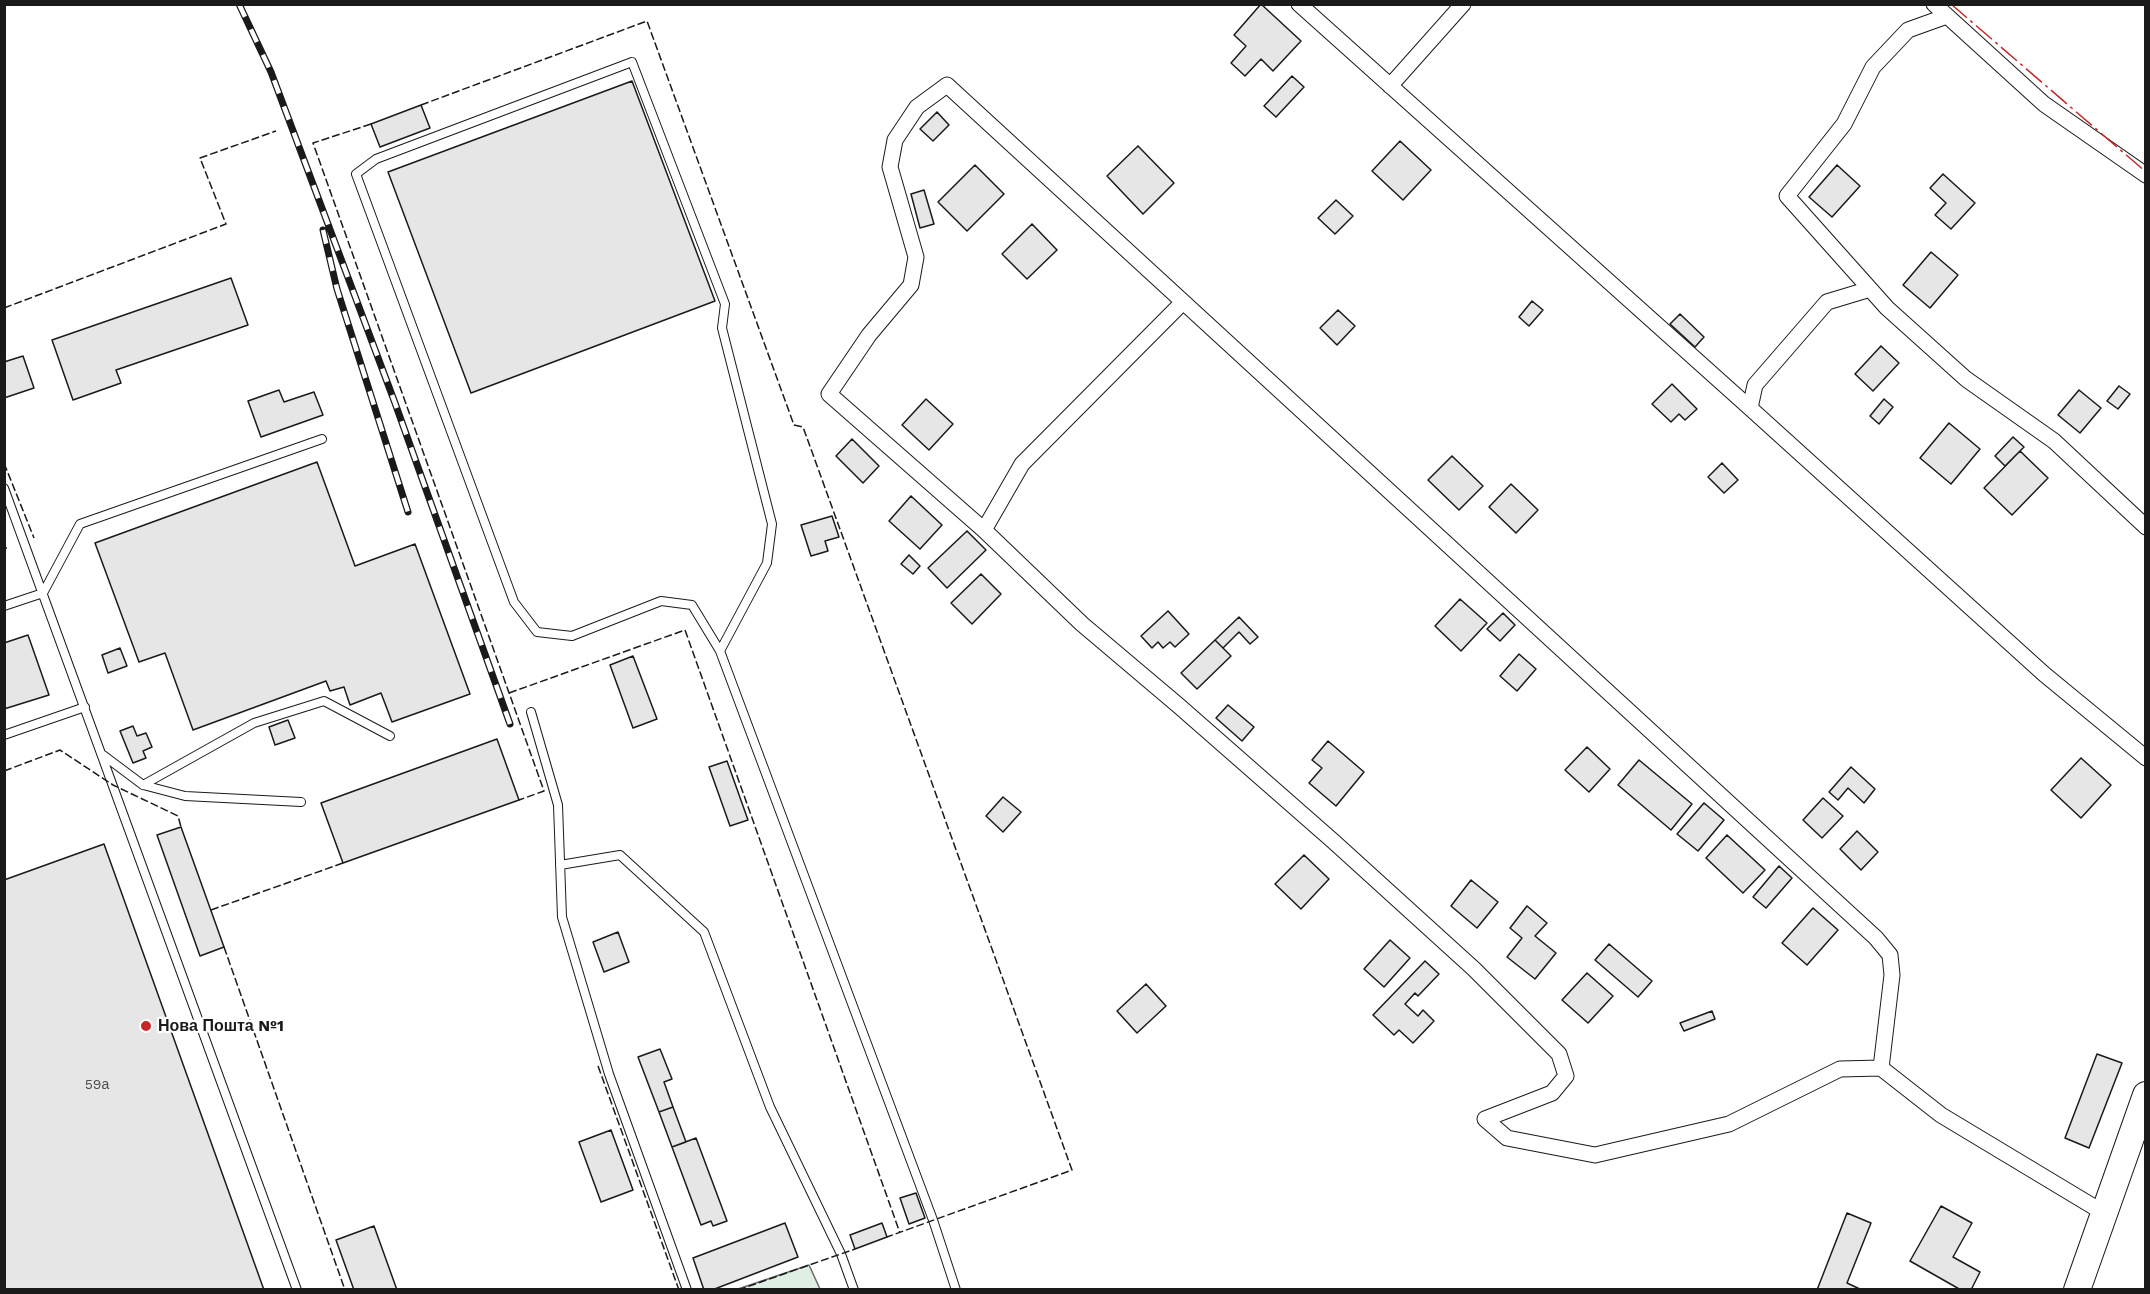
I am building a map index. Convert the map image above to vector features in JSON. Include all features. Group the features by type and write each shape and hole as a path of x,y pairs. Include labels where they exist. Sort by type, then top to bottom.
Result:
{"main road":[{"path":"2077,1290 2144,1107"}],"street":[{"path":"1299,4 1750,408 2043,675 2145,758"},
{"path":"1390,86 1463,4"},
{"path":"1934,4 2044,104 2145,175"},
{"path":"1947,16 1908,30 1873,67 1844,124 1787,196 1887,308 1966,380 2054,441 2145,527"},
{"path":"1881,1068 1892,975 1890,955 1876,938 947,85 917,107 895,140 890,167 916,257 911,285 869,335 829,394 984,530 1082,624 1290,804 1465,961 1559,1054 1566,1076 1552,1094 1485,1119 1507,1138 1595,1155 1729,1124 1840,1069 1881,1068 1941,1115 2104,1213"},
{"path":"1750,408 1755,386 1827,302 1870,289"},
{"path":"984,530 1022,464 1183,302"}],"lane":[{"path":"720,651 767,563 772,524 722,328 725,304 632,62 376,159 356,174 514,602 537,632 572,636 661,601 692,605 720,651 933,1220 956,1290"},
{"path":"4,606 43,593 80,524 322,439"},
{"path":"4,488 297,1290"},
{"path":"144,785 254,723 324,701 390,736"},
{"path":"4,735 85,707"},
{"path":"531,712 558,805 562,917 609,1074 687,1290"},
{"path":"102,754 144,785 185,796 301,802"},
{"path":"560,865 621,855 704,932 770,1107 841,1254 854,1290"}],"green space":[{"path":"809,1265 820,1289 738,1289"}],"building":[{"path":"1261,4 1301,41 1273,71 1261,59 1245,76 1231,63 1246,46 1234,35"},
{"path":"1292,76 1304,87 1276,117 1264,106"},
{"path":"632,81 715,301 471,393 388,172"},
{"path":"421,105 430,128 380,147 371,124"},
{"path":"937,112 949,125 933,141 920,129"},
{"path":"1400,141 1431,170 1403,200 1372,171"},
{"path":"1138,146 1174,183 1143,214 1107,176"},
{"path":"975,165 1004,194 967,231 938,202"},
{"path":"1837,165 1860,186 1832,217 1809,197"},
{"path":"1943,174 1975,203 1951,229 1935,215 1946,203 1930,188"},
{"path":"924,190 934,224 920,228 911,194"},
{"path":"1336,200 1353,216 1335,234 1318,218"},
{"path":"1032,224 1057,250 1027,279 1002,254"},
{"path":"1931,252 1958,275 1930,308 1903,285"},
{"path":"231,278 248,325 116,370 121,383 73,400 52,340"},
{"path":"1532,301 1543,310 1529,326 1519,317"},
{"path":"1338,310 1355,326 1337,345 1320,328"},
{"path":"1680,314 1704,337 1695,347 1670,324"},
{"path":"1881,346 1899,363 1873,391 1855,374"},
{"path":"23,356 34,388 4,398 4,362"},
{"path":"1672,384 1697,409 1685,420 1679,414 1671,422 1652,404"},
{"path":"2119,386 2130,394 2118,409 2107,401"},
{"path":"279,390 284,402 314,392 323,415 261,437 248,401"},
{"path":"2079,390 2101,408 2080,433 2058,415"},
{"path":"926,399 953,424 929,450 902,425"},
{"path":"1884,399 1893,407 1879,424 1870,416"},
{"path":"1949,423 1980,449 1951,484 1920,458"},
{"path":"2013,437 2024,447 2005,466 1995,456"},
{"path":"852,439 879,466 863,483 836,456"},
{"path":"2020,451 2048,478 2012,515 1984,488"},
{"path":"1452,456 1483,486 1459,510 1428,480"},
{"path":"317,462 355,566 415,544 470,694 392,722 381,693 350,705 344,687 330,691 326,681 193,730 165,653 139,662 95,543"},
{"path":"1722,463 1738,480 1724,493 1708,477"},
{"path":"1511,484 1538,510 1516,533 1489,507"},
{"path":"911,496 942,525 920,549 889,521"},
{"path":"832,516 839,537 825,541 828,551 811,556 801,525"},
{"path":"967,531 986,550 947,588 928,568"},
{"path":"909,555 920,566 913,574 901,564"},
{"path":"981,574 1001,594 972,624 951,603"},
{"path":"1460,599 1487,623 1461,651 1435,626"},
{"path":"1168,611 1189,634 1175,647 1170,642 1163,648 1158,642 1152,648 1141,636"},
{"path":"1503,613 1515,625 1500,641 1487,629"},
{"path":"1239,617 1258,637 1250,644 1239,632 1223,648 1215,640"},
{"path":"28,635 49,695 4,709 4,643"},
{"path":"1215,640 1231,656 1197,689 1181,673"},
{"path":"120,648 127,666 108,673 102,655"},
{"path":"1519,654 1536,669 1517,691 1500,676"},
{"path":"633,656 657,719 633,728 610,665"},
{"path":"1228,705 1254,727 1242,741 1216,718"},
{"path":"288,720 295,738 275,745 269,727"},
{"path":"133,726 137,736 146,733 152,747 143,751 146,758 133,763 120,731"},
{"path":"497,739 519,800 343,863 321,803"},
{"path":"1328,741 1364,772 1336,806 1309,783 1322,768 1312,760"},
{"path":"1587,747 1610,769 1589,792 1565,770"},
{"path":"2081,758 2111,785 2081,818 2051,790"},
{"path":"1639,760 1692,804 1671,830 1618,785"},
{"path":"727,761 748,820 730,826 709,767"},
{"path":"1851,767 1875,789 1864,803 1848,788 1838,800 1829,792"},
{"path":"1003,797 1021,812 1003,832 986,816"},
{"path":"1823,798 1843,816 1822,838 1803,820"},
{"path":"1704,803 1724,820 1698,851 1677,834"},
{"path":"181,827 224,947 200,956 157,835"},
{"path":"1857,831 1878,852 1861,870 1840,849"},
{"path":"1727,835 1765,870 1743,893 1706,858"},
{"path":"104,844 264,1290 4,1290 4,880"},
{"path":"1304,855 1329,879 1301,909 1275,884"},
{"path":"1779,866 1792,878 1766,908 1753,897"},
{"path":"1471,880 1498,902 1477,928 1451,906"},
{"path":"1527,906 1547,923 1535,936 1556,953 1535,979 1507,957 1522,938 1510,928"},
{"path":"1813,908 1838,930 1807,965 1782,943"},
{"path":"618,932 629,962 604,972 593,942"},
{"path":"1390,940 1410,958 1384,987 1364,969"},
{"path":"1609,944 1652,981 1638,997 1595,960"},
{"path":"1425,961 1439,974 1418,996 1415,993 1405,1004 1418,1016 1423,1010 1434,1021 1413,1043 1399,1030 1394,1035 1373,1015"},
{"path":"1587,973 1613,996 1588,1023 1562,1000"},
{"path":"1146,984 1166,1006 1137,1033 1117,1011"},
{"path":"1712,1011 1715,1019 1684,1031 1680,1023"},
{"path":"660,1049 672,1079 664,1082 673,1107 659,1112 638,1057"},
{"path":"2097,1054 2122,1063 2089,1148 2065,1138"},
{"path":"673,1107 686,1142 672,1147 659,1112"},
{"path":"611,1130 633,1190 601,1202 579,1142"},
{"path":"696,1138 727,1221 713,1226 711,1221 701,1225 672,1147"},
{"path":"916,1193 925,1218 909,1224 900,1198"},
{"path":"1941,1206 1972,1223 1953,1257 1980,1272 1971,1290 1961,1290 1910,1261"},
{"path":"1847,1213 1871,1223 1847,1283 1862,1290 1817,1290"},
{"path":"785,1223 798,1257 712,1290 704,1290 693,1258"},
{"path":"882,1223 887,1237 855,1249 850,1235"},
{"path":"374,1226 397,1290 354,1290 336,1240"}],"railway":[{"path":"239,4 271,72 395,403 510,724"},
{"path":"323,230 337,289 408,512"}],"fence":[{"path":"421,105 647,21 794,425 803,427 1072,1170 887,1237"},
{"path":"371,124 313,143 544,791 519,800"},
{"path":"4,308 226,224 200,158 276,131"},
{"path":"4,463 34,538"},
{"path":"509,693 685,630 900,1233"},
{"path":"4,771 60,750 113,785 178,816 181,827"},
{"path":"211,910 343,863"},
{"path":"224,947 345,1290"},
{"path":"598,1066 679,1290"},
{"path":"738,1290 855,1249"}],"power":[{"path":"1951,4 2146,172"}],"place":[{"name":"Нова Пошта №1","path":"146,1026"}]}
